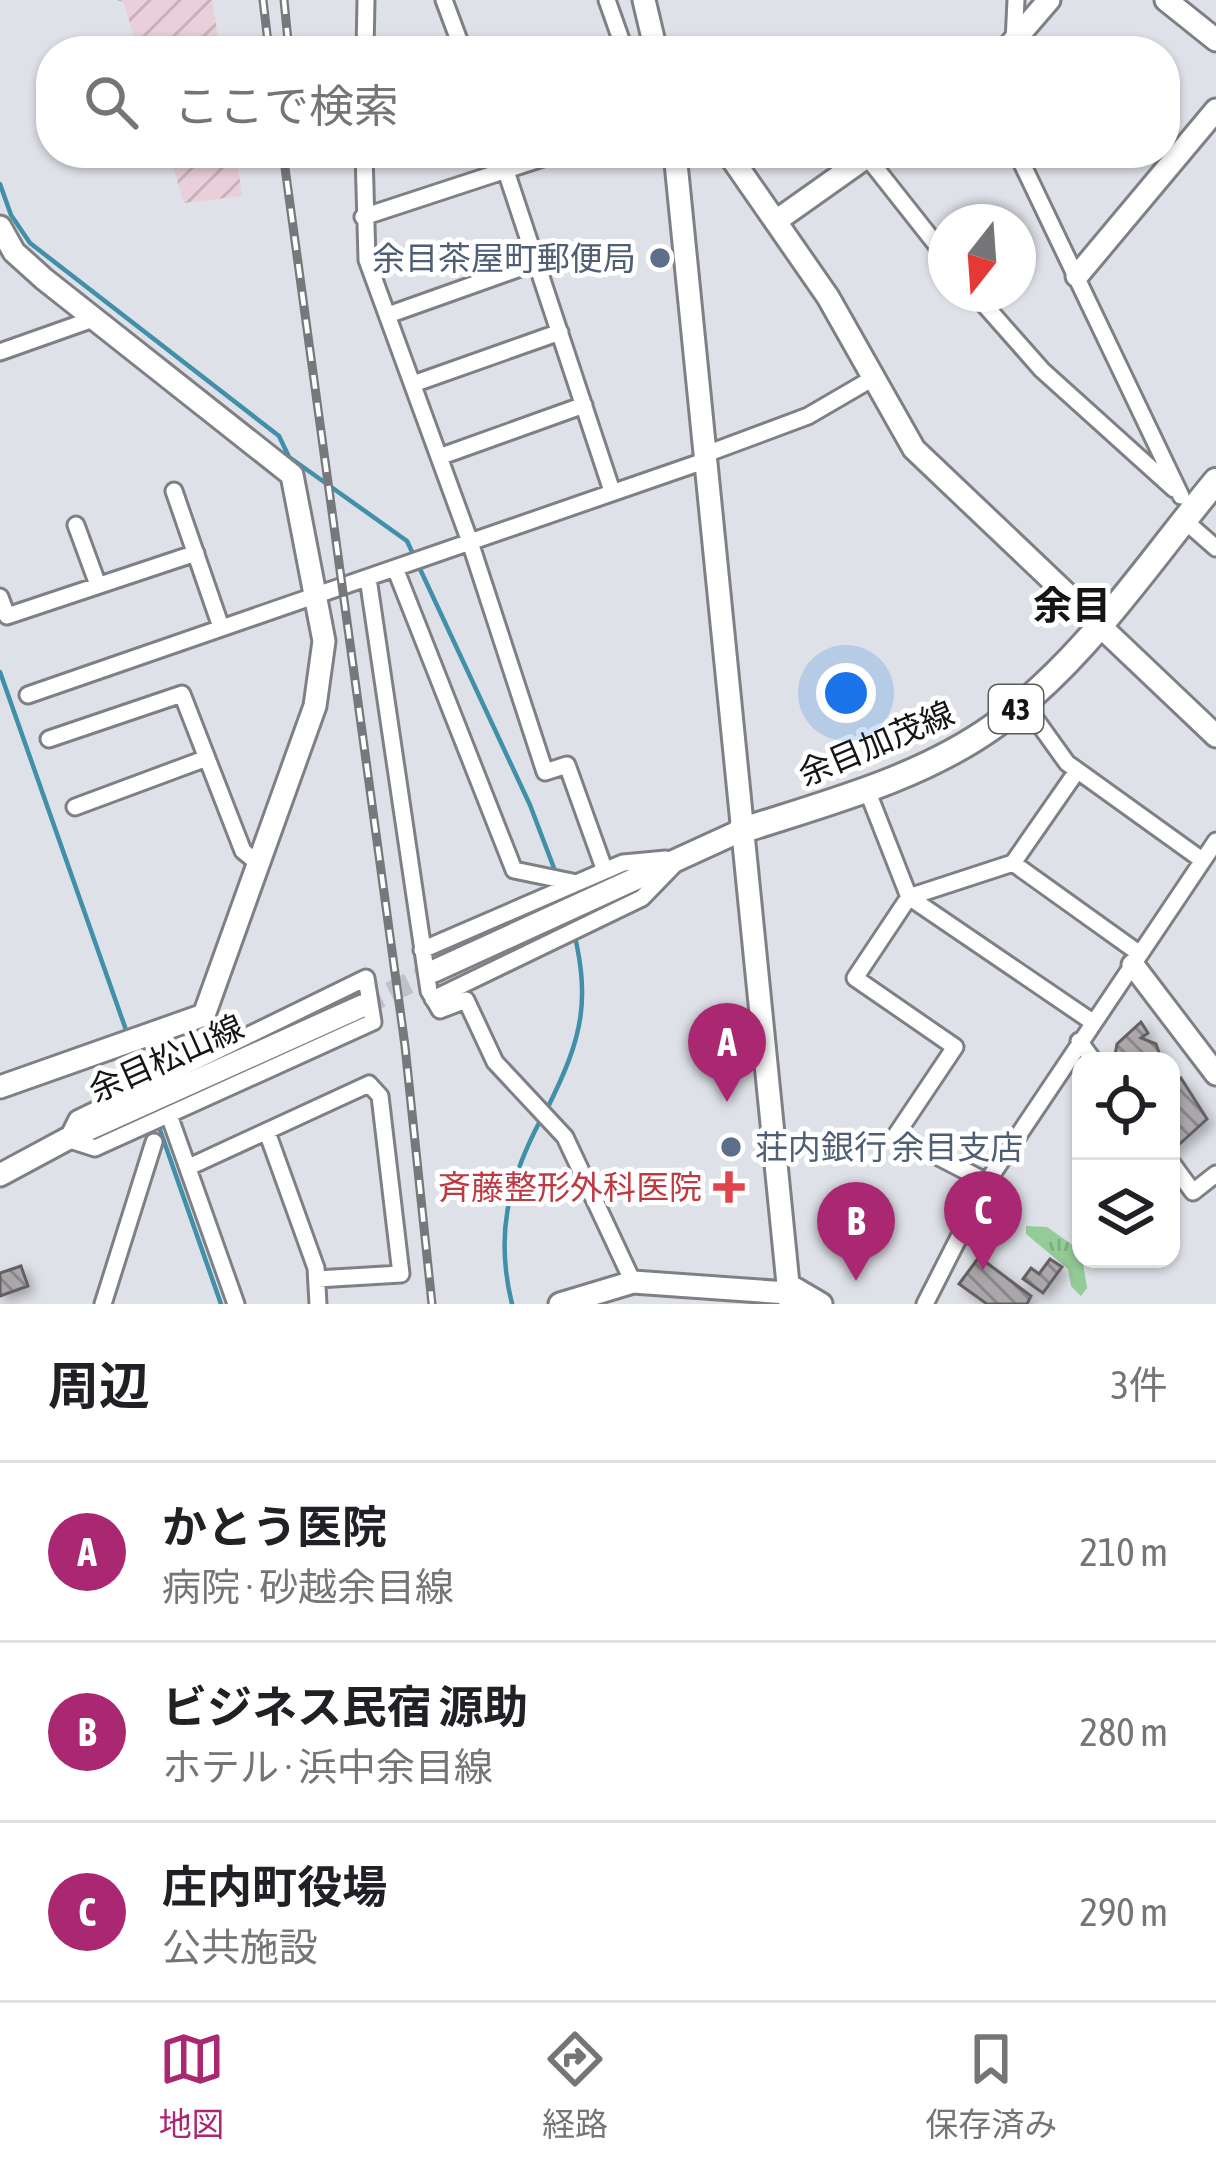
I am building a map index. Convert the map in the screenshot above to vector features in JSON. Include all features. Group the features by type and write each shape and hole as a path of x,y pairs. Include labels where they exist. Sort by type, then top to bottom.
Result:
{"main road":[{"name":"余目加茂線","path":"740,831 867,790 960,748 1024,703 1101,623 1186,508 1216,481"}],"street":[{"path":"365,36 366,0"},
{"path":"445,0 458,36"},
{"path":"607,0 620,36"},
{"path":"644,0 652,36"},
{"path":"1012,36 1016,0"},
{"path":"1021,36 1048,0"},
{"path":"1166,0 1216,40"},
{"path":"1180,153 1216,110"},
{"path":"364,168 368,260 470,539 545,772 567,765 604,871"},
{"path":"363,217 512,168"},
{"path":"677,168 788,1294"},
{"path":"739,168 874,377 914,449 1216,736"},
{"path":"776,221 851,168"},
{"path":"879,168 928,233"},
{"path":"1024,168 1186,508"},
{"path":"1077,276 1167,168"},
{"path":"506,170 612,490"},
{"path":"0,227 14,251 292,475 324,640 316,706 204,1015 0,1087"},
{"path":"388,315 537,262"},
{"path":"991,312 1042,370 1186,508 1216,548"},
{"path":"0,352 96,318"},
{"path":"413,384 560,332"},
{"path":"28,695 707,457 808,416 874,377"},
{"path":"440,457 584,405"},
{"path":"174,491 221,627"},
{"path":"76,525 98,585"},
{"path":"0,597 8,616 196,553"},
{"path":"395,568 514,870 577,883"},
{"path":"368,578 422,950 434,998 440,1010 466,1000 495,1062 565,1137 633,1282"},
{"path":"49,739 182,694 243,851 259,864"},
{"path":"1024,703 1077,771 1202,860"},
{"path":"74,807 207,758"},
{"path":"987,1182 896,1135 955,1047 855,978 909,897 1013,863 1077,771"},
{"path":"867,790 909,897 1091,1022"},
{"path":"434,971 740,831"},
{"path":"925,1304 987,1182 1216,841"},
{"path":"422,950 623,863 681,858"},
{"path":"434,998 642,898 681,858"},
{"path":"1013,863 1137,959 1216,1074"},
{"path":"366,978 373,1022 94,1148 67,1139 77,1119 366,978"},
{"name":"余目松山線","path":"0,1175 67,1139 362,1006"},
{"path":"1079,1040 1088,1052"},
{"path":"189,1167 369,1084 380,1096 401,1274 317,1279"},
{"path":"169,1114 236,1304"},
{"path":"267,1132 317,1279 318,1304"},
{"path":"103,1304 154,1142"},
{"path":"1180,1174 1193,1192 1216,1174"},
{"path":"560,1304 633,1282 788,1294 821,1304"}],"shaded area":[{"path":"117,0 212,0 218,36 134,36 124,3"},
{"path":"174,168 238,168 242,196 184,203"}],"green space":[{"path":"1026,1226 1047,1227 1072,1245 1072,1268 1084,1268 1087,1288 1081,1296 1071,1286 1068,1269 1026,1234"}],"building":[{"path":"1141,1022 1148,1033 1141,1038 1156,1044 1159,1052 1116,1052 1117,1044"},
{"path":"1180,1079 1207,1119 1180,1144"},
{"path":"986,1199 1009,1210 1004,1221 996,1217 986,1239 970,1232"},
{"path":"979,1257 1031,1296 1027,1304 987,1304 959,1284"},
{"path":"1050,1259 1062,1267 1043,1293 1023,1279 1031,1268 1039,1274"},
{"path":"21,1266 28,1286 0,1296 0,1273"}],"waterway":[{"path":"0,184 11,215 30,243 279,436 289,457 407,541 530,805 557,876"},
{"path":"0,672 126,1030"},
{"path":"546,1111 569,1060 580,1016 581,971 570,916"},
{"path":"512,1304 505,1255 508,1210 540,1121"},
{"path":"160,1130 221,1304"}],"tunnel":[{"path":"362,1006 434,971"}],"railway":[{"path":"263,0 267,36"},
{"path":"284,0 288,36"},
{"path":"285,168 405,1046 432,1304"}],"place":[{"name":"余目茶屋町郵便局","path":"660,258"},
{"name":"かとう医院","path":"727,1102"},
{"name":"荘内銀行 余目支店","path":"731,1147"},
{"name":"斉藤整形外科医院","path":"729,1187"},
{"name":"庄内町役場","path":"983,1270"},
{"name":"ビジネス民宿 源助","path":"856,1281"}],"district":[{"name":"余目","path":"1072,605"}]}
